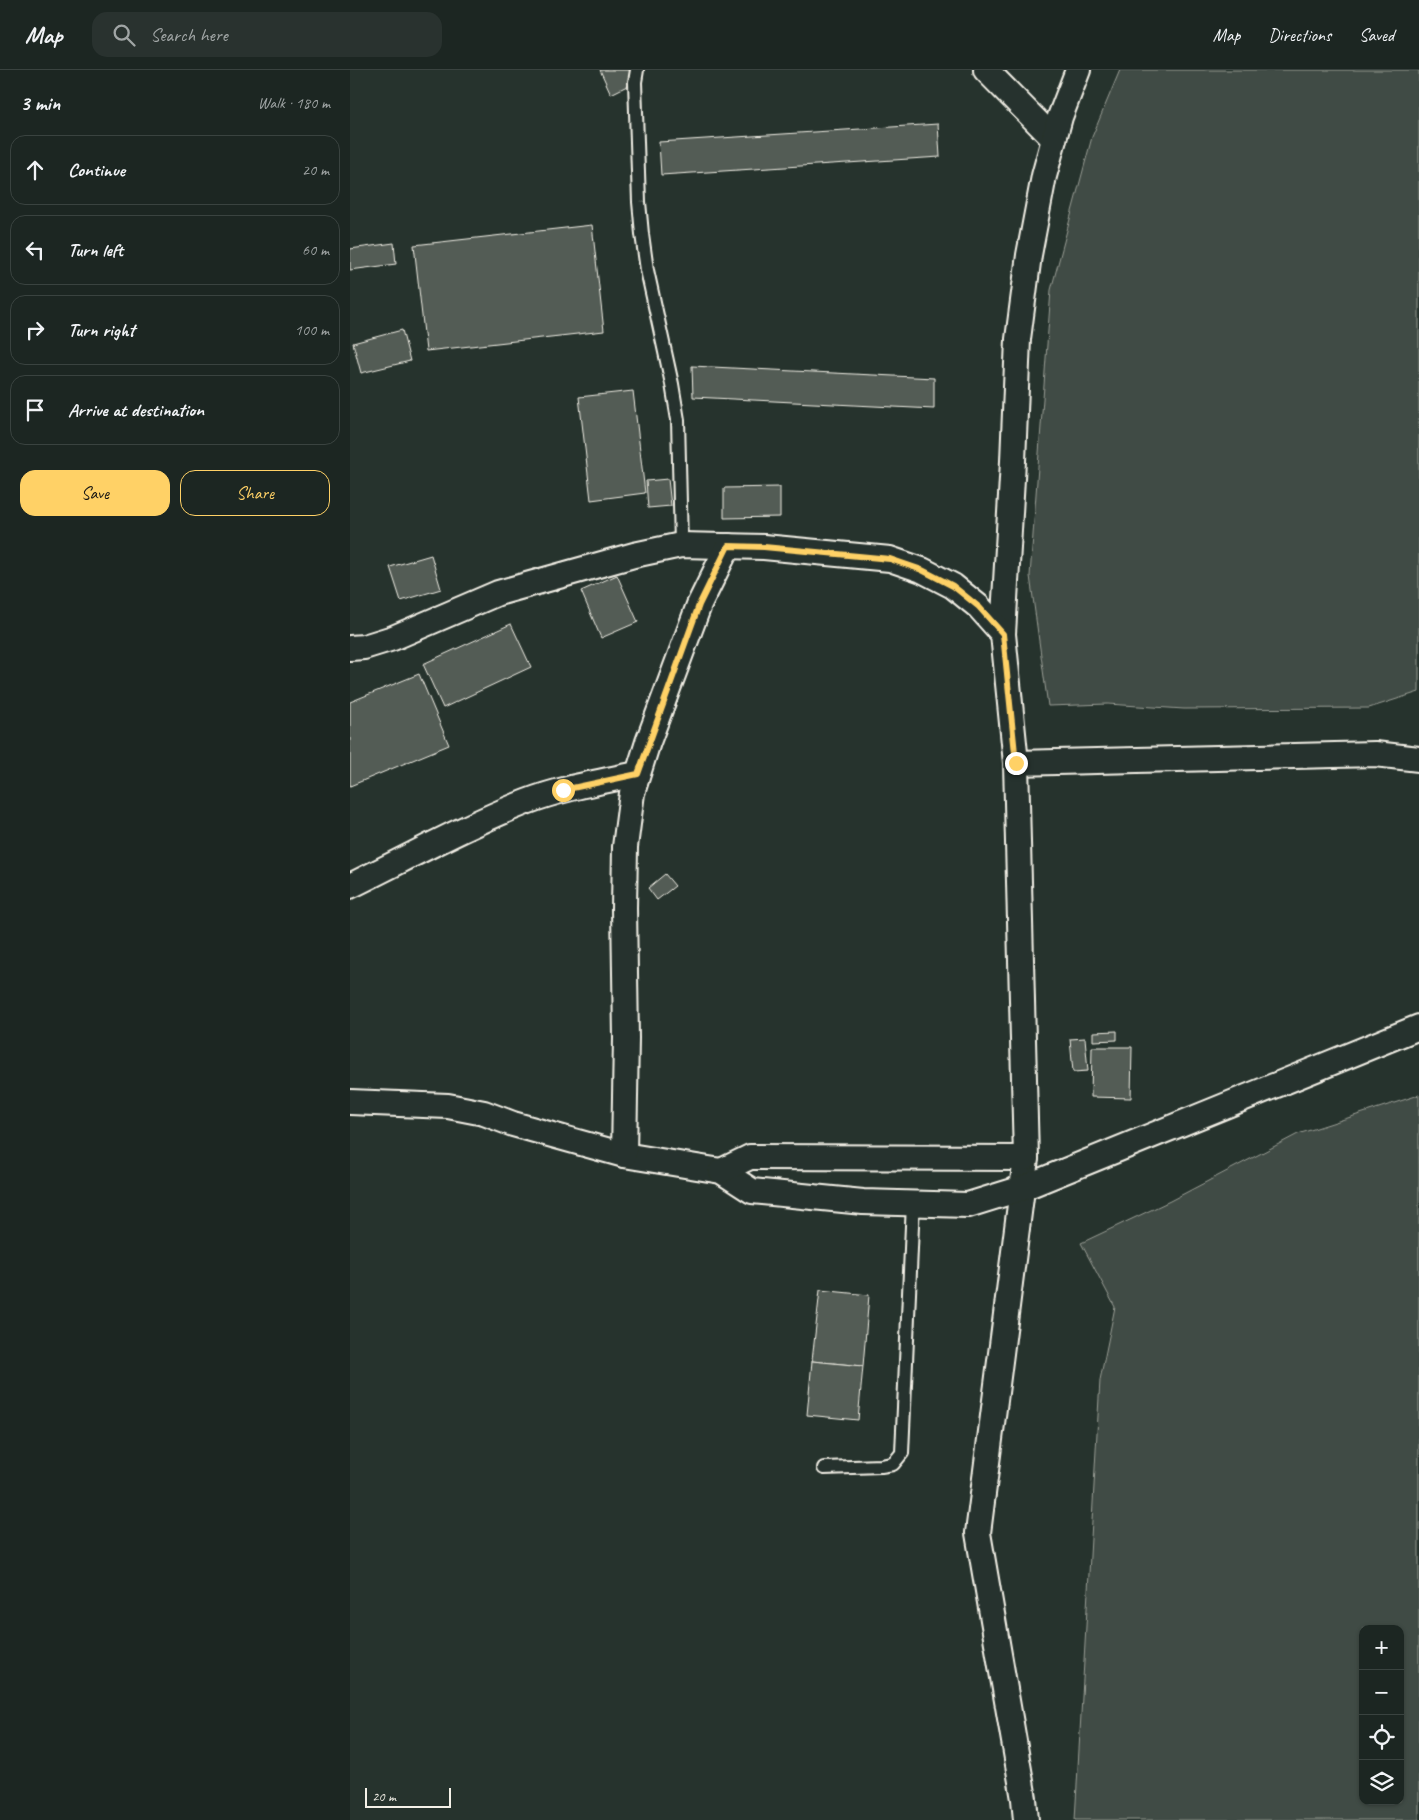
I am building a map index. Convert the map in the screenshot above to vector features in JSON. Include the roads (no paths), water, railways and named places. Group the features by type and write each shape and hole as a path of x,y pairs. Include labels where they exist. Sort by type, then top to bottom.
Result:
{"street":[{"path":"986,70 1054,139"},
{"path":"1026,1820 978,1533 1026,1158 1016,763 1003,634 1018,339 1044,176 1060,117 1078,70"},
{"path":"350,648 364,647 394,638 498,593 634,555 681,545 764,547 890,559 922,570 953,586 979,607 1003,634"},
{"path":"624,1155 626,1038 625,848 632,793 699,605 728,546"},
{"path":"1016,763 1375,754 1419,759"},
{"path":"350,886 527,802 563,790 638,774"},
{"path":"350,1102 448,1106 484,1113 513,1124 624,1155 720,1171 752,1191 863,1202 968,1205 1023,1188 1136,1144 1419,1028"},
{"path":"720,1171 750,1157 1026,1158"}],"lane":[{"path":"638,70 635,82 639,202 647,270 678,420 681,545"},
{"path":"824,1468 893,1464 902,1453 913,1203"}]}
